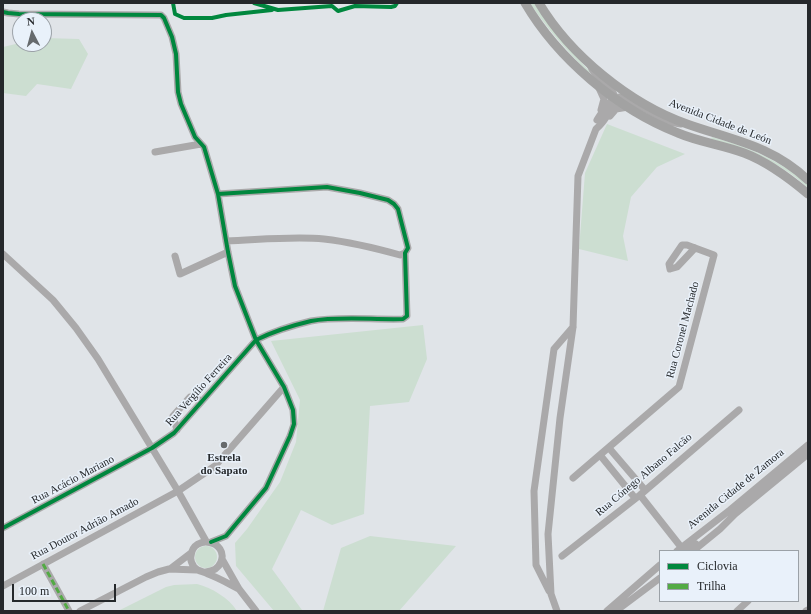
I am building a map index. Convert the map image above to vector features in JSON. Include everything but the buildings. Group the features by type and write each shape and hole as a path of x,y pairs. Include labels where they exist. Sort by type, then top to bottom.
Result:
{"main road":[{"name":"Avenida Cidade de León","path":"525,3 559,49 585,75 615,99 678,133 745,154 763,162 808,194"},
{"name":"Avenida Cidade de León","path":"539,3 563,36 589,63 621,89 652,108 687,124 751,144 768,152 785,162 808,180"}],"street":[{"path":"3,12 8,14 160,14 164,18 172,37 176,54 178,92 181,104 195,137 204,147 210,166 218,194 235,286 256,340 284,387 293,410 294,424 266,488 226,536 219,566 215,570 206,572"},
{"path":"589,63 591,70 596,76 611,88 615,99"},
{"path":"597,85 604,99 598,125"},
{"path":"551,594 548,534 560,418 573,327 578,176 598,125 611,100 623,97 669,122 687,124"},
{"path":"598,125 616,110 628,107"},
{"path":"155,152 201,144"},
{"path":"218,194 327,187 388,200 398,209 408,248 405,253 407,316 403,319 312,321 265,335 256,340"},
{"path":"226,241 296,238 324,239 362,244 400,255 405,253"},
{"name":"Rua Coronel Machado","path":"573,478 679,387 714,255 695,248"},
{"path":"175,256 180,274 228,252"},
{"path":"3,254 53,300 76,328 98,359 198,527 208,542 218,547 239,589 256,611"},
{"path":"557,611 551,594 536,565 534,491 554,349 573,327"},
{"name":"Rua Vergílio Ferreira","path":"152,448 177,430 256,340"},
{"name":"Rua Doutor Adrião Amado","path":"3,586 178,492 215,466 284,387"},
{"path":"177,430 173,416 190,397 202,402"},
{"name":"Rua Cónego Albano Falcão","path":"562,556 640,494 739,410"},
{"name":"Avenida Cidade de Zamora","path":"680,550 808,445"},
{"name":"Rua Acácio Mariano","path":"3,528 152,448"},
{"path":"609,448 680,550 689,550 710,536"},
{"name":"Avenida Cidade de Zamora","path":"694,550 808,454"},
{"path":"600,455 640,494"},
{"path":"197,570 192,562 192,551 197,536 198,527"},
{"path":"170,569 201,542 208,542 226,536"},
{"path":"43,564 69,611"},
{"path":"607,611 659,566"},
{"path":"80,611 146,577 170,569 197,570 206,572 239,589"},
{"path":"616,611 659,579"},
{"path":"737,611 747,602"}],"green space":[{"path":"530,3 534,3 556,34 590,72 589,73 558,40"},
{"path":"52,38 79,39 88,54 71,89 37,84 26,96 3,93 3,47 12,45 12,52 52,52"},
{"path":"607,124 685,154 657,167 631,197 623,236 628,261 579,249 585,173"},
{"path":"712,137 738,145 775,161 808,185 808,188 787,171 775,164 750,152 711,139"},
{"path":"423,325 427,359 409,402 370,406 364,514 332,525 301,510 272,569 302,610 274,611 236,566 235,543 247,529 280,482 296,442 300,400 271,341"},
{"path":"370,536 456,546 399,611 323,611 341,548"},
{"path":"206,546 214,549 217,557 214,565 206,568 198,565 195,557 198,549"},
{"path":"197,584 220,594 234,606 237,611 118,611 166,587 174,585"}],"marked path":[{"path":"43,564 69,611"}],"cycle path":[{"path":"173,3 175,14 184,18 212,18 272,10"},
{"path":"254,3 278,10 332,6 338,11 355,6 391,7 395,6 397,3"},
{"path":"3,12 19,14 161,15 164,18 172,37 176,54 178,92 181,104 195,137 204,147 218,194 235,286 256,340 284,387 293,410 294,424 290,436 266,488 226,536 211,542"},
{"path":"3,528 152,448 174,433 256,340 283,329 311,321 345,318 403,319 407,316 405,253 408,248 398,209 388,200 327,187 218,194"}],"place":[{"name":"Estrela do Sapato","path":"224,445"}]}
